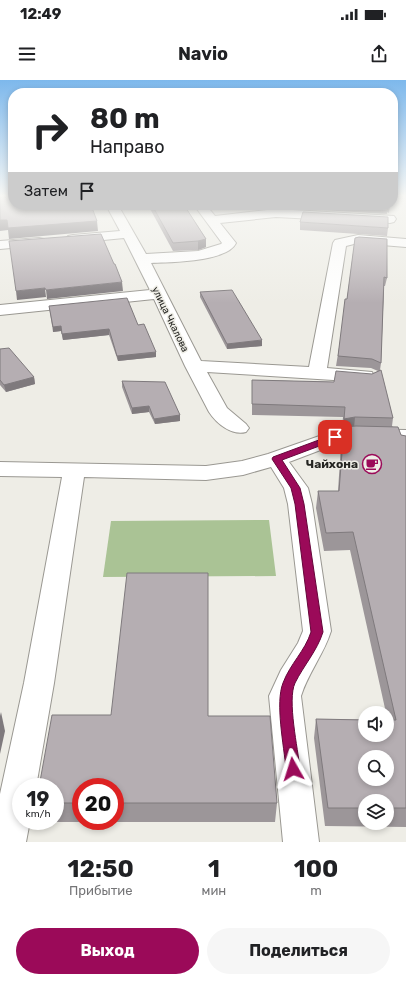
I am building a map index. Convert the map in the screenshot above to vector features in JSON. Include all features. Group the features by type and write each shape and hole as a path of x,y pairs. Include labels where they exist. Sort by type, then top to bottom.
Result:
{"street":[{"path":"142,259 219,252 227,247 229,243 221,233"},
{"path":"0,246 128,234"},
{"name":"улица Чкалова","path":"128,234 142,259 194,366 219,412 239,428"},
{"path":"318,372 340,244 358,239 406,243"},
{"path":"0,310 159,294"},
{"path":"194,366 371,376"},
{"path":"0,469 206,473 243,468 276,459 335,437 354,435 406,436"},
{"path":"276,459 296,488 300,504 317,632 314,643 289,683 285,696 301,842"},
{"path":"8,842 39,682 74,471"}],"green space":[{"path":"269,520 276,576 103,577 111,521"}],"building":[{"path":"167,233 202,233 206,239 198,241 173,243"},
{"path":"101,234 122,282 46,290 45,288 16,291 9,241"},
{"path":"355,238 387,239 387,278 384,277 381,363 372,359 338,356"},
{"path":"232,290 262,340 227,344 200,292"},
{"path":"127,298 138,325 144,324 156,352 117,356 109,329 62,334 61,326 53,327 49,306"},
{"path":"9,348 34,377 4,385 0,380 0,349"},
{"path":"381,370 393,418 355,417 344,419 345,407 252,404 252,380 334,382 336,371 372,374"},
{"path":"122,381 165,382 180,415 154,419 149,406 132,408"},
{"path":"344,427 398,427 401,435 406,436 406,808 394,808 394,794 358,794 358,808 328,808 316,719 358,720 358,742 394,742 394,720 396,720 353,532 326,533 318,491 339,491"},
{"path":"127,573 208,573 208,716 270,716 277,803 124,803 124,778 72,778 72,803 64,803 64,778 41,778 52,715 111,715"}],"place":[{"name":"Чайхона","path":"372,464"}],"route":[{"path":"293,769 285,696 289,683 314,643 317,632 300,504 296,488 276,459 318,442 335,437"}]}
